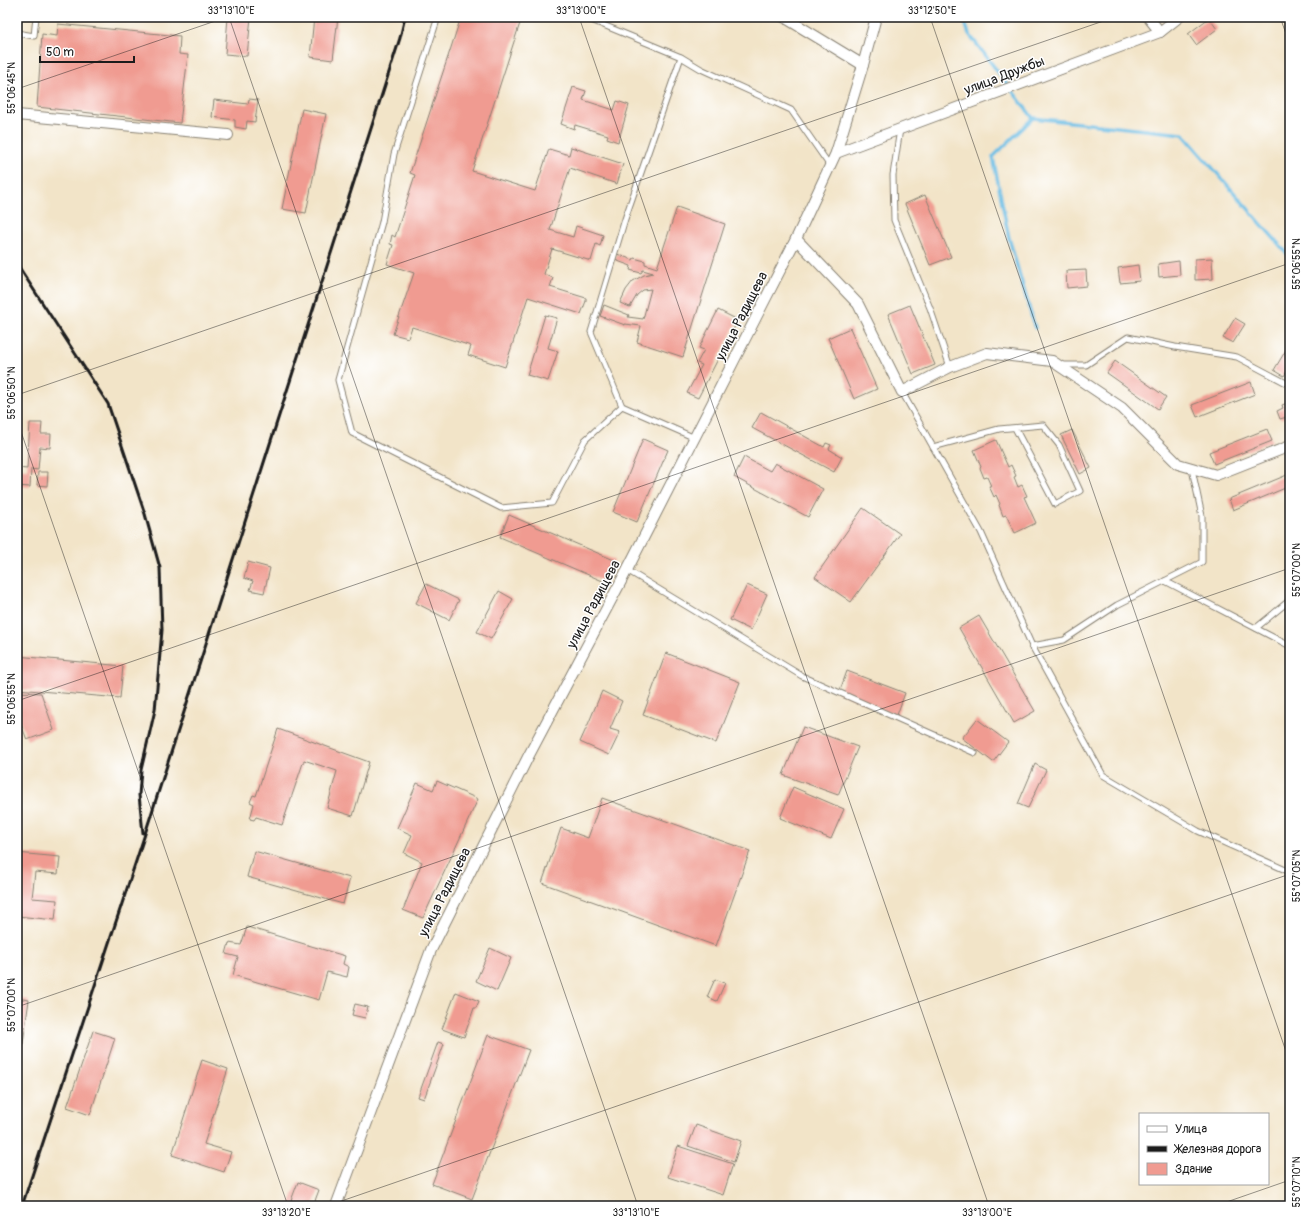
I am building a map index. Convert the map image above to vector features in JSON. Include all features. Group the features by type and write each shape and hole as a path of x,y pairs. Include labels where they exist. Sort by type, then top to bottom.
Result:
{"street":[{"path":"784,17 863,65"},
{"name":"улица Радищева","path":"336,1206 431,950 532,750 695,438 796,239 836,153 876,17"},
{"path":"1148,17 1160,32"},
{"name":"улица Дружбы","path":"836,153 1160,32 1179,17"},
{"path":"17,115 228,135"},
{"path":"796,239 858,304 902,392 950,367 987,353 1052,361 1122,408 1178,464 1216,475 1290,446"}],"lane":[{"path":"17,33 34,36 36,17"},
{"path":"438,17 394,154 382,222 338,380 352,433 501,508 552,503 585,440 622,406"},
{"path":"584,17 681,57 701,69 791,110 830,166"},
{"path":"681,57 625,218 591,332 622,406 695,438"},
{"path":"900,129 892,175 894,220 930,308 950,367"},
{"path":"1058,365 1086,365 1128,337 1175,347 1236,357 1290,385"},
{"path":"902,392 981,532 1032,646 1103,775 1198,831 1290,872"},
{"path":"933,447 999,429 1043,425 1059,445 1080,491 1055,504 1015,428"},
{"path":"1032,646 1064,640 1117,605 1202,562 1202,516 1192,468"},
{"path":"627,570 802,676 975,753"},
{"path":"1165,581 1290,646"},
{"path":"1256,628 1290,600"}],"building":[{"path":"228,17 251,17 247,56 225,54"},
{"path":"314,17 338,17 333,60 310,57"},
{"path":"461,17 522,17 472,171 535,191 549,149 569,155 571,147 623,164 617,184 570,168 550,230 573,237 576,226 603,235 600,246 596,244 591,261 552,249 544,274 553,278 550,287 586,298 586,301 581,314 528,297 505,367 468,355 471,346 412,327 408,338 393,334 414,273 387,264 393,245 390,244 392,235 395,237 415,175 410,173"},
{"path":"1209,18 1217,29 1196,45 1188,34"},
{"path":"58,24 180,36 179,54 188,55 180,123 37,107 42,34 57,36"},
{"path":"573,87 586,91 583,100 614,110 617,101 629,105 618,142 607,138 608,135 575,125 574,129 561,124"},
{"path":"249,99 258,100 255,122 247,121 246,129 235,127 235,120 212,117 214,100 248,104"},
{"path":"302,109 326,114 306,213 282,209"},
{"path":"925,195 951,257 930,265 905,204"},
{"path":"677,207 725,224 683,357 637,342 641,326 625,325 600,316 604,305 629,315 628,317 643,319 651,289 643,290 637,295 630,307 620,303 626,290 633,281 644,275 653,273 643,270 641,273 630,270 631,266 615,260 617,254 633,260 634,258 645,261 645,264 657,268"},
{"path":"1212,258 1213,279 1195,280 1195,259"},
{"path":"1179,261 1180,275 1159,277 1158,264"},
{"path":"1138,265 1140,281 1120,283 1118,268"},
{"path":"1086,270 1087,286 1067,288 1066,271"},
{"path":"910,305 935,365 913,374 888,314"},
{"path":"718,310 738,320 698,398 687,393 702,365 697,363 704,350 699,348"},
{"path":"545,315 557,318 548,348 558,351 548,381 527,375"},
{"path":"1235,318 1245,324 1233,343 1223,338"},
{"path":"850,328 877,389 854,399 828,338"},
{"path":"1286,350 1290,353 1290,367 1284,376 1274,370"},
{"path":"1115,361 1166,397 1158,409 1107,373"},
{"path":"1251,382 1255,394 1197,417 1192,405"},
{"path":"17,393 21,393 20,405 17,405"},
{"path":"1290,402 1290,423 1287,417 1280,419 1277,411 1283,408 1282,405"},
{"path":"761,412 824,447 826,443 831,445 829,449 842,457 834,472 752,428"},
{"path":"17,422 19,422 18,439 17,439"},
{"path":"30,423 42,423 41,434 51,434 50,448 40,447 38,470 31,469 30,487 17,486 17,468 27,469"},
{"path":"1267,429 1272,441 1214,464 1209,452"},
{"path":"1072,430 1091,468 1080,474 1061,435"},
{"path":"643,439 668,450 637,522 613,512"},
{"path":"996,440 1008,467 1011,465 1016,476 1014,477 1018,487 1022,485 1027,496 1024,497 1036,523 1015,533 1006,515 1003,516 999,505 1000,504 996,495 994,497 987,477 984,478 974,450"},
{"path":"744,457 770,471 775,463 823,489 808,517 734,477"},
{"path":"38,472 48,472 47,486 37,485"},
{"path":"1287,475 1290,486 1233,510 1229,499"},
{"path":"863,508 900,534 851,602 815,577"},
{"path":"509,515 614,560 605,582 500,537"},
{"path":"248,562 270,568 264,593 250,590 253,581 244,578"},
{"path":"426,584 459,600 449,620 416,603"},
{"path":"747,585 767,594 751,630 730,620"},
{"path":"499,591 513,599 491,639 477,632"},
{"path":"979,616 1035,711 1014,723 959,628"},
{"path":"666,653 740,682 716,743 643,715"},
{"path":"17,656 123,666 120,698 17,689"},
{"path":"847,671 905,693 897,715 839,693"},
{"path":"602,691 622,701 610,729 620,732 609,755 580,742"},
{"path":"17,692 41,693 54,730 27,740 17,716"},
{"path":"977,719 1008,742 993,762 962,738"},
{"path":"803,727 858,747 838,795 783,775"},
{"path":"278,729 369,762 353,816 327,808 337,771 304,760 282,825 256,817 254,820 250,819 254,804 250,802 253,795 256,796"},
{"path":"1035,764 1046,770 1028,808 1018,804"},
{"path":"437,781 478,799 423,918 403,910 422,862 404,853 412,835 397,828 417,783 433,790"},
{"path":"793,787 844,809 831,839 780,818"},
{"path":"602,798 750,851 716,946 542,883 561,828 588,838"},
{"path":"254,851 350,878 343,904 247,877"},
{"path":"17,853 60,857 58,874 35,872 32,898 57,900 55,920 17,916"},
{"path":"247,927 345,956 343,964 349,967 347,977 327,972 319,1000 233,975 238,957 226,954 229,943 241,945"},
{"path":"490,948 511,958 497,991 476,981"},
{"path":"715,979 725,983 717,1001 707,997"},
{"path":"456,992 479,1001 476,1008 474,1008 464,1037 442,1029"},
{"path":"17,998 29,1000 21,1058 17,1057"},
{"path":"355,1004 368,1007 365,1018 352,1015"},
{"path":"93,1031 115,1038 90,1115 67,1107"},
{"path":"488,1035 529,1050 472,1199 432,1184"},
{"path":"438,1042 444,1044 424,1099 418,1097"},
{"path":"202,1060 228,1069 204,1144 231,1152 224,1172 172,1155"},
{"path":"696,1125 741,1141 734,1162 688,1146"},
{"path":"678,1146 733,1164 723,1195 668,1177"},
{"path":"298,1182 319,1190 313,1206 289,1206"}],"waterway":[{"path":"963,17 969,34 1033,118 1183,134 1290,257"},
{"path":"1033,118 993,157 1009,238 1035,328"}],"railway":[{"path":"22,1206 144,837 400,38 405,17"},
{"path":"17,264 108,404 145,514 160,568 162,630 155,710 141,770 139,795 143,833"}]}
